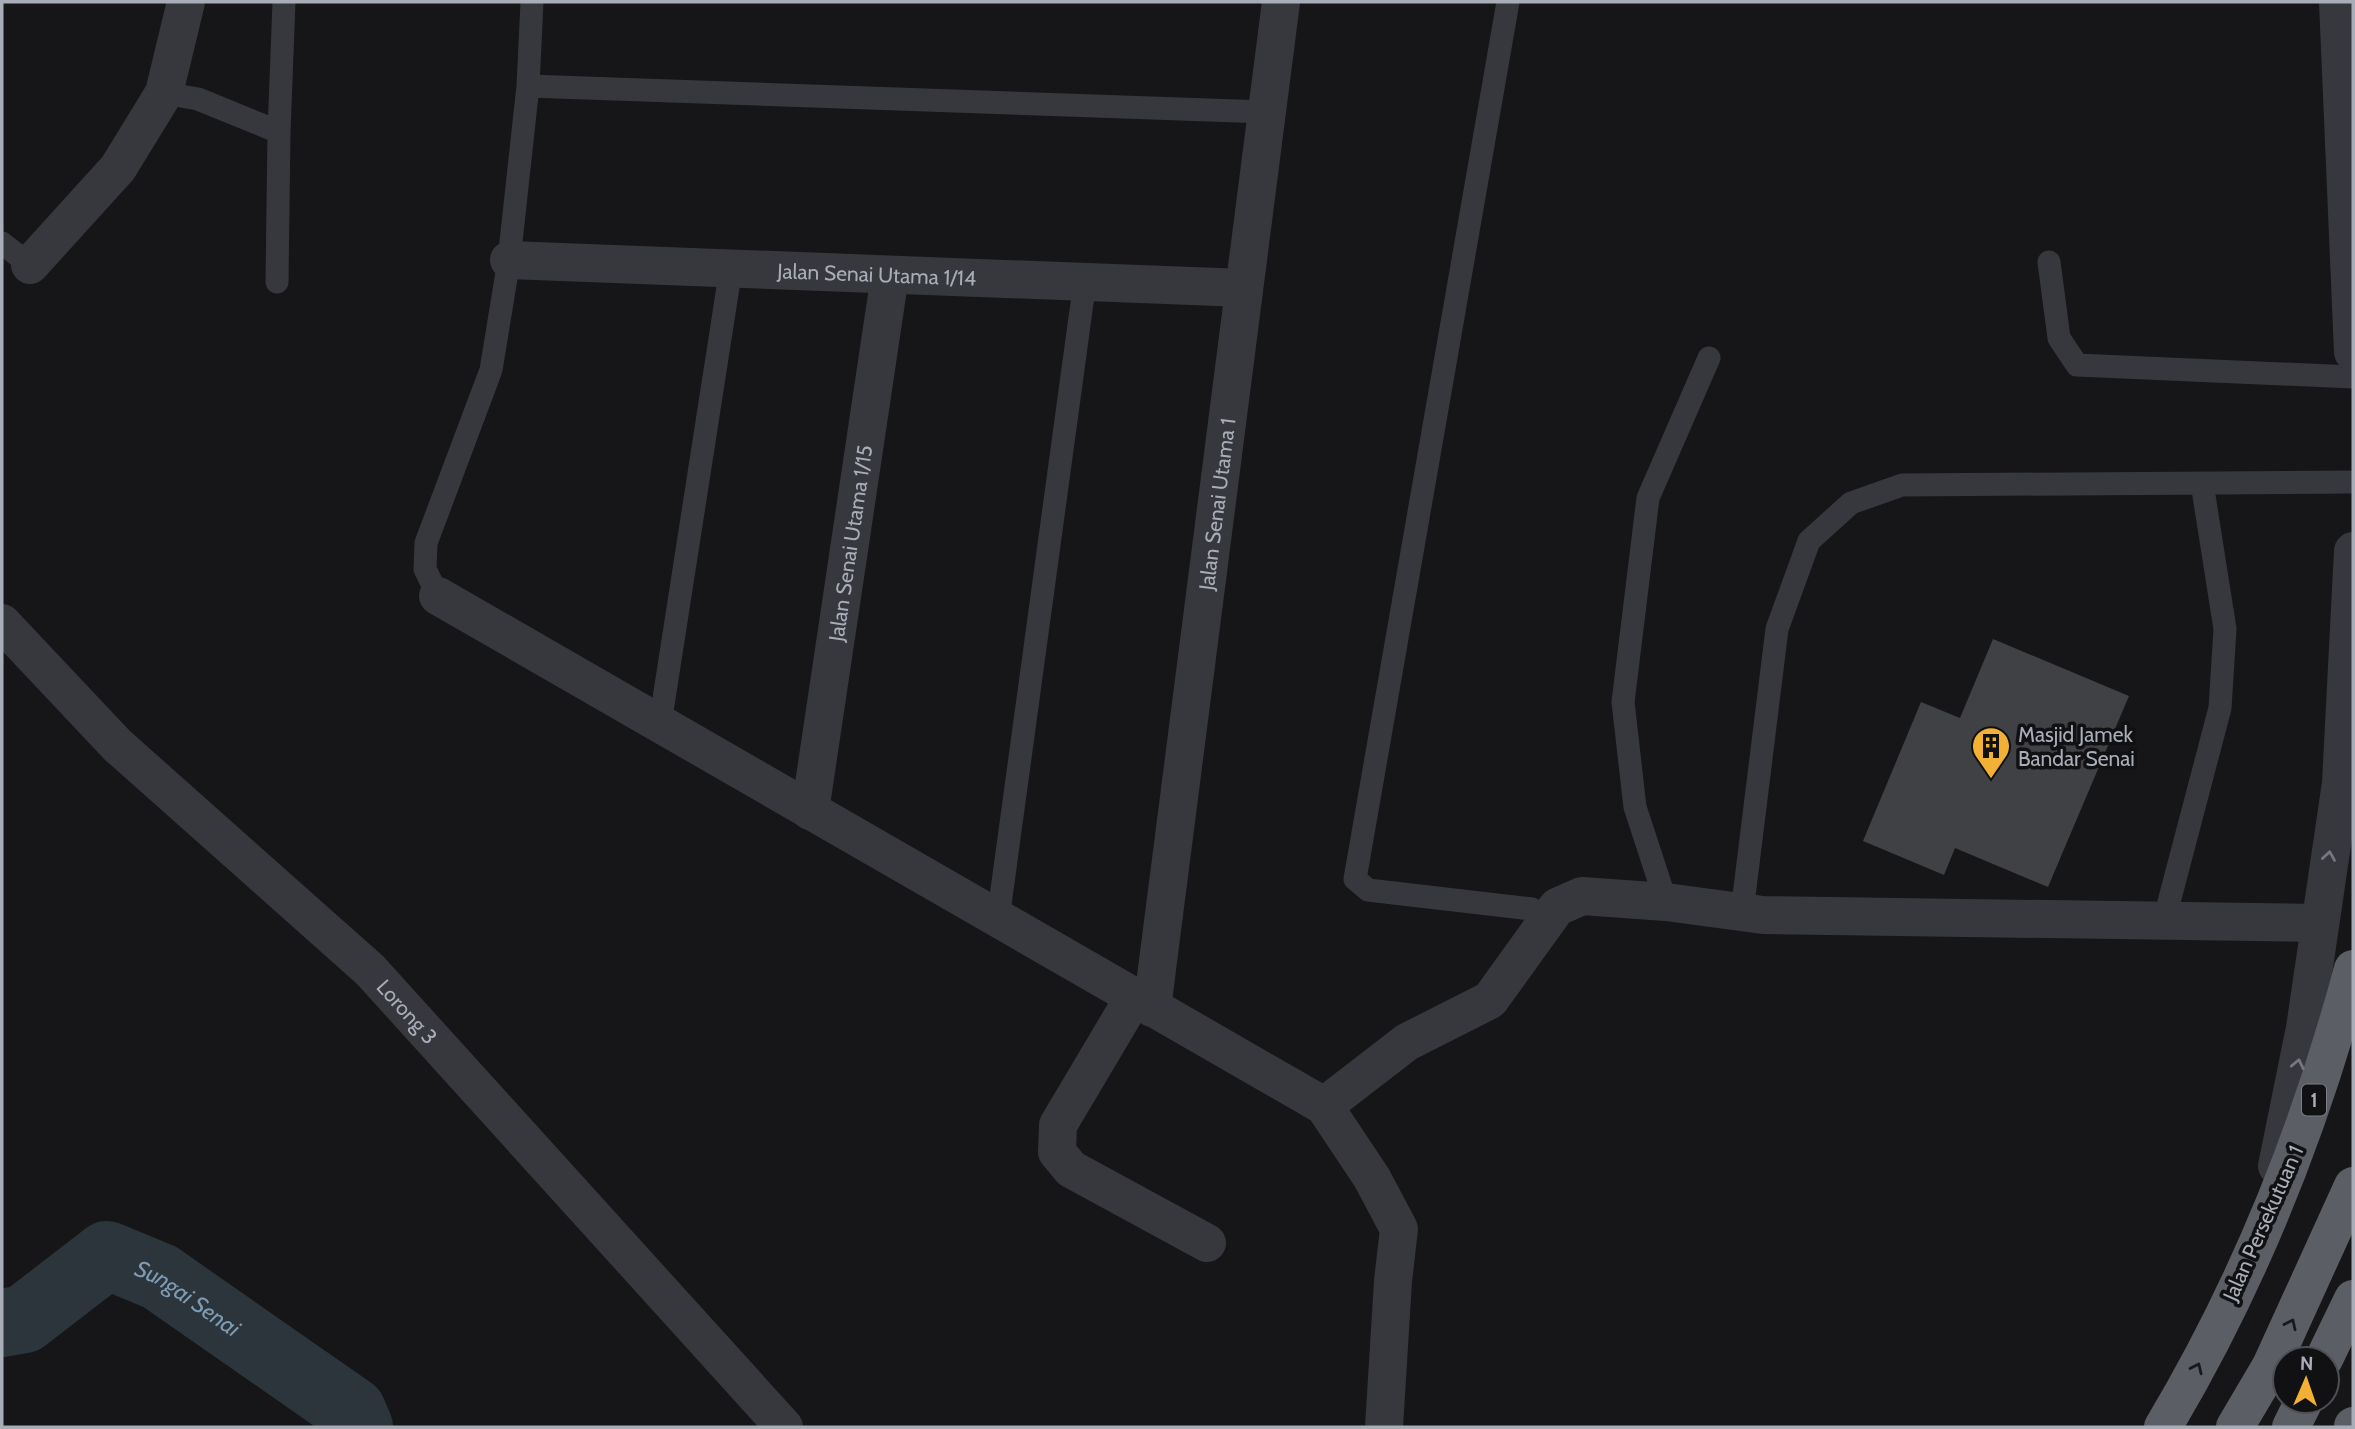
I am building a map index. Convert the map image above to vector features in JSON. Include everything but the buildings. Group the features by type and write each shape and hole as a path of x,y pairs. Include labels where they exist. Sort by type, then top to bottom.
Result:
{"highway":[{"name":"Jalan Persekutuan 1","path":"2163,1427 2189,1384 2264,1227 2305,1129 2353,970"},
{"path":"2235,1427 2271,1366 2353,1186"},
{"path":"2331,1345 2353,1299"}],"street":[{"path":"16,254 118,168 164,93 187,2"},
{"name":"Jalan Senai Utama 1","path":"1143,1003 1244,288 1281,2"},
{"path":"2338,2 2353,352"},
{"name":"Jalan Senai Utama 1/14","path":"509,260 1244,288"},
{"name":"Jalan Senai Utama 1/15","path":"810,811 890,275"},
{"path":"2264,1227 2305,1028 2341,783 2353,551"},
{"path":"438,596 1324,1106 1373,1178 1399,1229 1384,1427"},
{"name":"Lorong 3","path":"2,623 117,745 370,970 784,1427"},
{"path":"1324,1106 1407,1042 1490,1000 1548,917 1557,907 1582,896 1666,902 1742,912 2319,923"},
{"path":"1143,1003 1058,1125 1057,1152 1071,1169 1208,1243"}],"lane":[{"path":"277,282 284,2"},
{"path":"438,596 425,569 426,543 491,370 509,260 528,86 532,2"},
{"path":"1508,2 1355,879 1368,890 1532,909 1548,917"},
{"path":"528,86 1266,112"},
{"path":"164,93 198,99 279,132"},
{"path":"2049,262 2059,338 2077,365 2353,377"},
{"path":"660,724 731,268"},
{"path":"998,919 1084,281"},
{"path":"1666,902 1635,807 1623,702 1648,498 1709,358"},
{"path":"1742,912 1777,629 1809,541 1851,503 1902,485 2353,482"},
{"path":"2165,921 2220,708 2225,629 2202,483"}],"waterway":[{"name":"Sungai Senai","path":"2,1323 24,1319 107,1255 160,1277 352,1411 359,1427"}],"place":[{"name":"Masjid Jamek Bandar Senai","path":"1991,780"}]}
